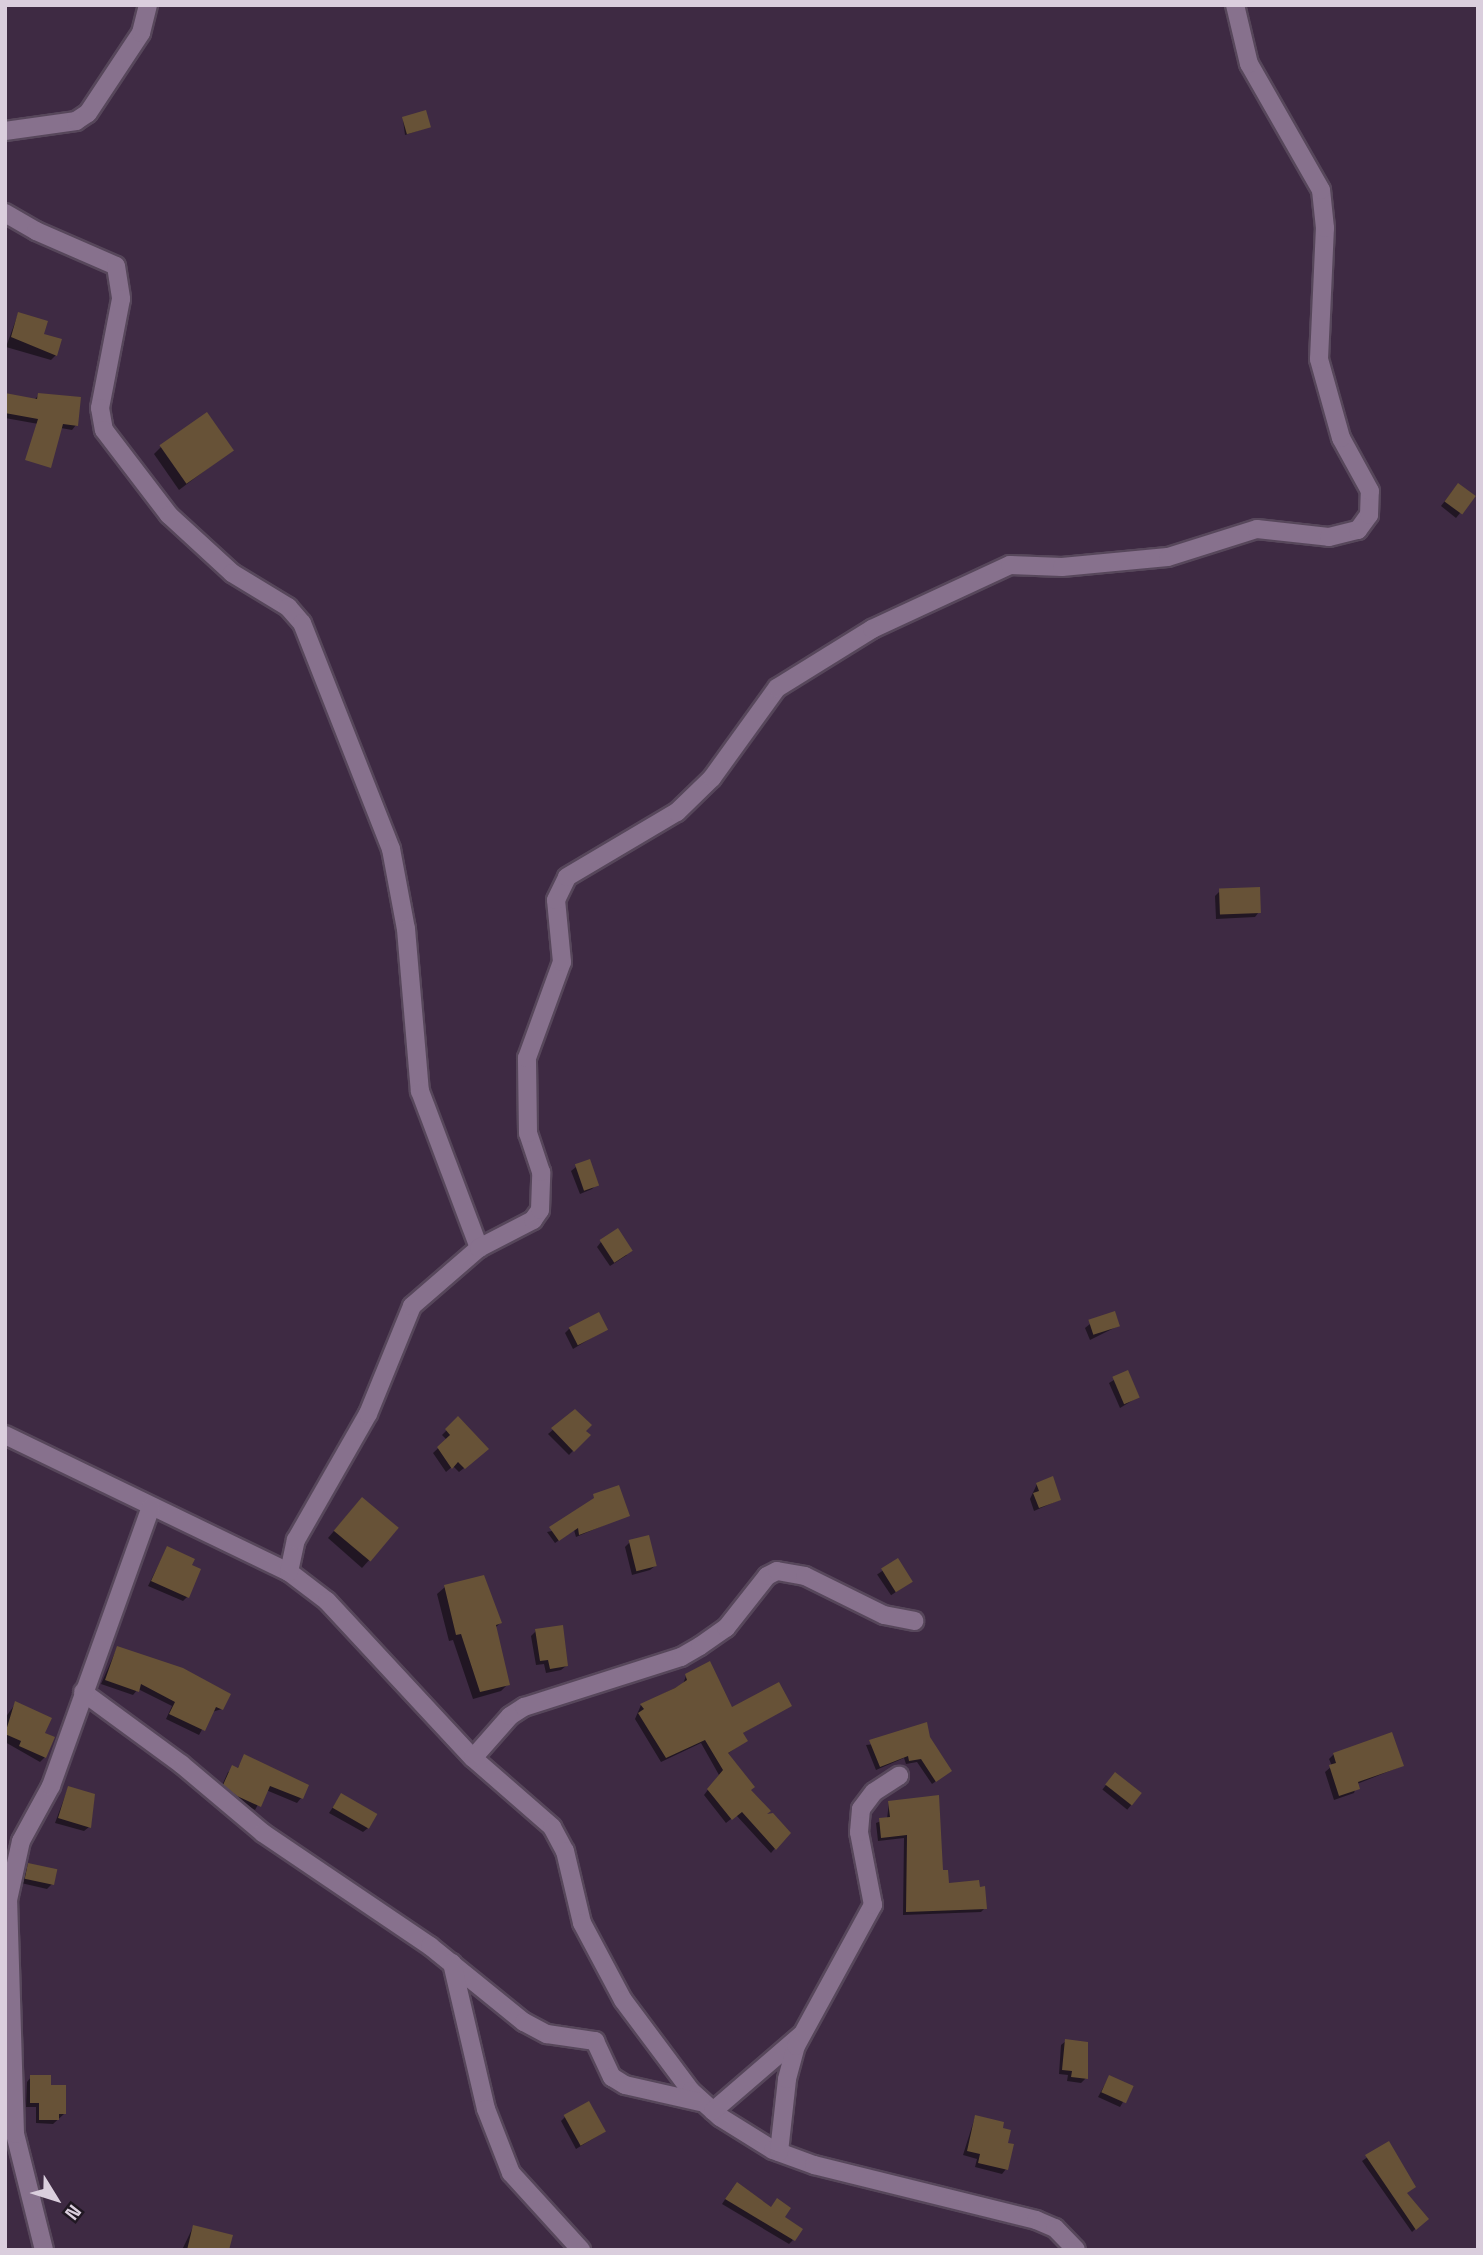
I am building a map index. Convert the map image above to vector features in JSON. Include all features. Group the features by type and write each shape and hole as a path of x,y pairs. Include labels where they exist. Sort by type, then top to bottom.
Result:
{"street":[{"path":"5,131 76,121 88,113 141,33 148,5"},
{"path":"289,1572 303,1526 368,1414 404,1318 425,1292 479,1248 533,1220 540,1210 541,1172 528,1133 527,1058 562,962 556,900 559,887 567,877 677,812 712,778 772,692 872,629 1010,565 1062,567 1168,557 1256,529 1329,537 1358,530 1369,515 1370,491 1341,438 1318,359 1325,228 1321,190 1249,64 1235,5"},
{"path":"5,213 47,237 116,266 121,299 100,408 104,430 170,515 232,573 288,607 302,623 391,849 406,929 420,1091 479,1248"},
{"path":"5,1435 289,1572 327,1601 473,1758 552,1827 565,1851 582,1923 623,2000 708,2107"},
{"path":"44,2250 15,2134 8,1900 21,1841 51,1787 151,1507"},
{"path":"473,1758 510,1716 524,1707 681,1657 700,1646 726,1628 767,1576 777,1571 805,1576 884,1615 914,1621"},
{"path":"83,1692 181,1764 273,1840 452,1964 537,2030 595,2041 616,2081 708,2107 779,2152 814,2165 1036,2220 1055,2228 1076,2250"},
{"path":"779,2152 787,2079 803,2033 873,1905 859,1832 861,1809 874,1792 899,1776"},
{"path":"452,1964 486,2109 511,2173 581,2250"},
{"path":"708,2107 803,2033"}],"building":[{"path":"426,110 431,127 407,134 402,117"},
{"path":"18,312 48,321 44,334 62,339 57,356 11,337"},
{"path":"5,393 37,399 38,393 81,397 78,426 63,424 51,468 25,460 38,419 5,413"},
{"path":"207,412 234,451 186,484 159,445"},
{"path":"1458,483 1476,496 1462,515 1444,502"},
{"path":"1260,887 1261,913 1220,914 1219,888"},
{"path":"590,1159 599,1185 584,1191 575,1164"},
{"path":"618,1228 633,1251 614,1263 600,1240"},
{"path":"1115,1311 1120,1326 1093,1335 1088,1320"},
{"path":"599,1312 608,1330 578,1345 569,1327"},
{"path":"1128,1370 1140,1398 1124,1404 1112,1377"},
{"path":"575,1409 592,1425 586,1431 591,1435 574,1452 551,1428"},
{"path":"458,1416 489,1449 465,1469 458,1462 452,1469 437,1447 450,1435 445,1429"},
{"path":"1053,1476 1061,1500 1039,1508 1033,1493 1039,1491 1036,1483"},
{"path":"619,1485 630,1516 579,1535 578,1528 559,1541 549,1527 594,1498 593,1494"},
{"path":"362,1497 399,1528 370,1562 334,1531"},
{"path":"649,1535 657,1566 636,1571 629,1540"},
{"path":"167,1546 195,1559 192,1565 201,1569 189,1598 151,1581"},
{"path":"898,1558 913,1582 896,1592 881,1569"},
{"path":"484,1575 502,1623 496,1625 510,1685 480,1692 461,1634 456,1635 444,1585"},
{"path":"563,1625 568,1666 550,1669 548,1660 540,1661 535,1629"},
{"path":"117,1646 183,1668 231,1694 223,1710 216,1707 205,1731 169,1714 175,1702 141,1684 139,1692 105,1680"},
{"path":"710,1661 732,1707 779,1682 792,1706 743,1733 748,1741 728,1753 755,1787 751,1790 771,1811 767,1814 773,1813 791,1833 776,1850 742,1812 732,1820 707,1789 723,1770 705,1740 666,1758 638,1713 644,1709 640,1704 675,1688 687,1680 685,1674"},
{"path":"15,1701 52,1718 45,1733 55,1737 46,1758 19,1746 21,1741 5,1734"},
{"path":"927,1722 930,1737 952,1771 936,1782 921,1759 909,1761 908,1756 880,1767 869,1740"},
{"path":"1392,1732 1404,1766 1358,1782 1360,1789 1339,1796 1329,1765 1336,1763 1333,1753"},
{"path":"244,1754 309,1785 303,1799 270,1786 261,1807 237,1796 223,1785 232,1765 238,1768"},
{"path":"1115,1772 1142,1793 1132,1806 1105,1785"},
{"path":"68,1786 95,1794 91,1828 58,1818"},
{"path":"341,1793 377,1814 369,1829 332,1808"},
{"path":"939,1795 943,1870 948,1870 949,1883 979,1880 980,1887 985,1886 987,1909 906,1912 907,1835 881,1838 879,1818 890,1817 888,1801"},
{"path":"28,1863 57,1869 54,1885 25,1879"},
{"path":"1065,2039 1088,2042 1088,2079 1071,2077 1072,2071 1062,2070"},
{"path":"30,2075 51,2075 51,2085 66,2085 66,2114 59,2114 59,2120 39,2120 39,2103 30,2103"},
{"path":"1109,2075 1134,2086 1126,2103 1101,2092"},
{"path":"589,2101 606,2132 581,2146 564,2115"},
{"path":"975,2115 1004,2122 1003,2128 1011,2130 1008,2143 1014,2144 1008,2170 978,2163 980,2154 967,2151"},
{"path":"1389,2141 1416,2187 1407,2193 1429,2219 1416,2230 1365,2155"},
{"path":"737,2182 771,2207 777,2198 791,2208 785,2217 803,2229 795,2241 725,2199"},
{"path":"193,2225 233,2235 229,2250 187,2250"}]}
